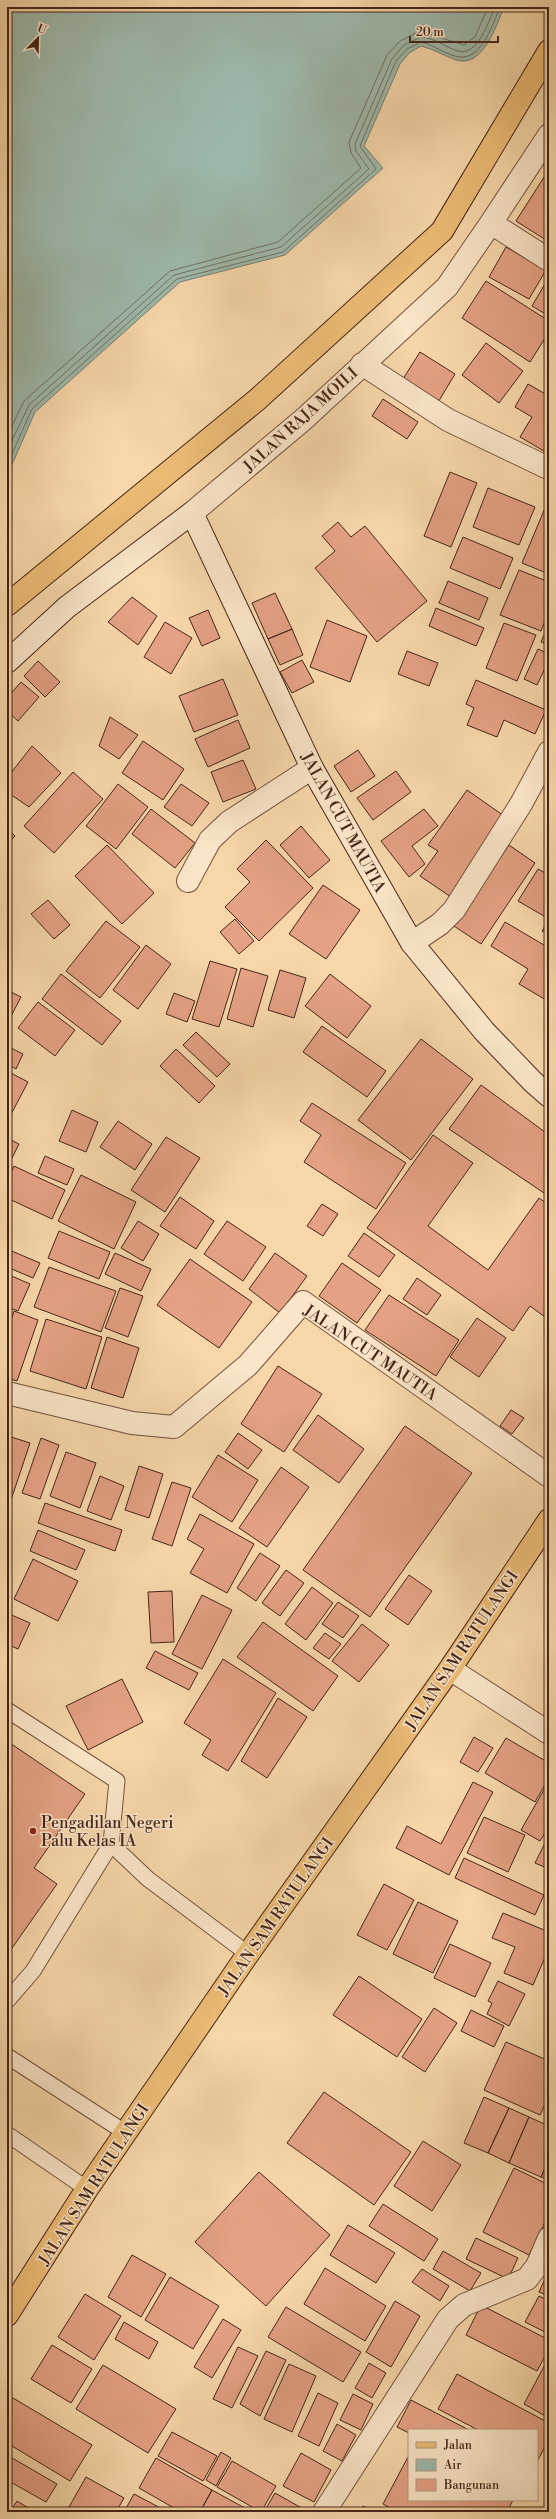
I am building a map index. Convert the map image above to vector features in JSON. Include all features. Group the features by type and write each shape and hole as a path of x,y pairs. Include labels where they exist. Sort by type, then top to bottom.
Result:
{"main road":[{"path":"7,605 258,399 442,231 549,51"},
{"name":"JALAN SAM RATULANGI","path":"11,2302 248,1954 450,1669 549,1520"}],"street":[{"name":"JALAN RAJA MOILI","path":"7,662 66,607 192,513 304,419 446,286 491,223 549,135"},
{"path":"491,223 549,260"},
{"path":"362,364 448,420 546,467"},
{"name":"JALAN CUT MAUTIA","path":"192,513 312,768 412,943 484,1031 533,1082 549,1096"},
{"path":"412,943 440,924 454,910 521,804 549,752"},
{"path":"188,881 210,840 229,822 312,768"},
{"name":"JALAN CUT MAUTIA","path":"7,1393 132,1423 174,1427 248,1365 303,1302 549,1476"},
{"path":"450,1669 549,1733"},
{"path":"324,2512 448,2319 464,2305 527,2279 537,2266 549,2238"}],"lane":[{"path":"7,1710 117,1780 112,1844 32,1971 7,2001"},
{"path":"112,1844 148,1879 248,1954"},
{"path":"7,2056 126,2133"},
{"path":"7,2134 87,2189"}],"water":[{"path":"7,7 504,7 488,43 474,58 466,61 456,60 421,46 409,53 400,64 364,146 383,168 285,255 180,282 35,412 7,476"},
{"path":"7,476 12,514 7,518"}],"building":[{"path":"546,174 549,176 549,242 516,221"},
{"path":"506,247 546,270 529,299 489,277"},
{"path":"549,277 549,316 532,306"},
{"path":"486,281 549,321 549,332 530,362 462,318"},
{"path":"486,343 523,371 499,403 462,375"},
{"path":"420,352 455,374 437,404 401,382"},
{"path":"528,384 549,396 549,454 520,437 532,417 515,407"},
{"path":"383,399 418,422 407,439 372,416"},
{"path":"450,472 477,483 451,547 424,536"},
{"path":"488,488 535,507 519,545 473,527"},
{"path":"545,508 549,509 549,574 522,563"},
{"path":"338,522 351,537 365,526 427,601 377,642 315,568 335,551 322,536"},
{"path":"463,537 513,558 500,589 450,568"},
{"path":"519,570 549,582 549,611 541,631 500,615"},
{"path":"448,581 488,598 479,620 439,603"},
{"path":"275,593 292,629 268,639 252,603"},
{"path":"132,597 157,616 138,645 108,622"},
{"path":"436,608 484,628 476,646 429,626"},
{"path":"208,610 220,638 202,646 189,618"},
{"path":"327,620 367,636 350,682 310,667"},
{"path":"165,622 192,638 171,674 144,657"},
{"path":"504,623 536,635 517,681 486,668"},
{"path":"549,623 549,645 541,642"},
{"path":"292,629 303,655 280,665 268,639"},
{"path":"538,649 549,654 549,660 537,685 524,679"},
{"path":"407,651 438,663 429,686 398,674"},
{"path":"302,660 314,682 292,693 280,672"},
{"path":"38,661 60,682 45,697 24,676"},
{"path":"223,679 238,715 194,732 179,696"},
{"path":"476,680 546,710 535,734 504,720 497,737 467,725 474,708 466,704"},
{"path":"21,682 39,697 18,721 7,711 7,698"},
{"path":"110,717 138,735 119,759 99,746"},
{"path":"238,720 250,748 208,767 195,739"},
{"path":"143,741 184,769 163,800 122,773"},
{"path":"32,746 61,773 29,807 7,792 7,778"},
{"path":"358,750 375,776 351,792 334,766"},
{"path":"243,760 256,789 223,802 211,772"},
{"path":"396,771 411,792 373,820 357,798"},
{"path":"73,772 103,799 54,853 24,826"},
{"path":"118,784 148,807 116,849 86,826"},
{"path":"181,784 209,803 192,826 164,807"},
{"path":"467,790 507,818 451,897 420,876 438,851 428,845"},
{"path":"151,809 195,843 175,868 132,834"},
{"path":"424,809 438,826 412,846 425,864 409,877 381,841"},
{"path":"301,826 330,860 309,878 280,845"},
{"path":"7,828 15,836 7,845"},
{"path":"266,840 313,888 259,941 225,907 250,882 237,869"},
{"path":"107,845 154,893 122,924 75,876"},
{"path":"509,845 535,863 481,944 454,926"},
{"path":"538,869 549,875 549,919 518,901"},
{"path":"323,885 360,910 326,959 289,934"},
{"path":"48,900 70,925 54,939 31,914"},
{"path":"235,919 254,941 239,954 220,932"},
{"path":"549,919 549,935 542,931"},
{"path":"106,921 140,947 100,998 66,971"},
{"path":"505,922 549,948 549,994 546,1000 519,984 528,969 491,946"},
{"path":"146,945 171,964 138,1009 113,990"},
{"path":"210,961 237,969 219,1027 192,1019"},
{"path":"241,968 268,976 253,1027 227,1019"},
{"path":"280,970 306,978 294,1018 268,1010"},
{"path":"61,974 121,1021 102,1045 42,999"},
{"path":"330,974 371,1006 347,1038 305,1006"},
{"path":"7,990 21,997 7,1024"},
{"path":"174,993 195,1001 187,1022 166,1014"},
{"path":"38,1002 75,1030 55,1056 18,1028"},
{"path":"322,1026 386,1071 367,1097 303,1052"},
{"path":"196,1032 230,1064 217,1077 183,1045"},
{"path":"421,1039 473,1079 411,1160 358,1120"},
{"path":"7,1046 23,1054 16,1069 7,1064"},
{"path":"176,1049 215,1086 199,1103 160,1066"},
{"path":"7,1071 28,1082 7,1122"},
{"path":"481,1085 549,1135 549,1188 544,1193 449,1129"},
{"path":"312,1103 406,1163 376,1209 304,1162 321,1135 300,1121"},
{"path":"72,1110 98,1122 86,1152 59,1141"},
{"path":"118,1121 152,1144 135,1170 100,1147"},
{"path":"433,1135 473,1163 428,1226 488,1270 539,1198 549,1205 549,1320 530,1306 513,1331 367,1228"},
{"path":"166,1137 200,1158 165,1212 131,1190"},
{"path":"7,1138 19,1144 7,1168"},
{"path":"45,1156 74,1169 67,1185 38,1173"},
{"path":"14,1166 65,1190 52,1219 7,1198 7,1181"},
{"path":"81,1175 136,1202 114,1249 58,1221"},
{"path":"180,1197 214,1221 196,1249 160,1226"},
{"path":"322,1204 338,1214 323,1236 307,1226"},
{"path":"138,1221 159,1234 143,1261 121,1248"},
{"path":"227,1221 266,1247 243,1281 204,1254"},
{"path":"59,1231 110,1252 99,1279 48,1258"},
{"path":"364,1233 395,1255 379,1277 348,1256"},
{"path":"7,1249 40,1263 33,1278 7,1267"},
{"path":"115,1253 151,1269 141,1291 105,1274"},
{"path":"275,1253 307,1276 280,1313 249,1289"},
{"path":"190,1259 252,1302 219,1348 157,1305"},
{"path":"342,1263 381,1290 357,1323 319,1296"},
{"path":"49,1267 116,1291 101,1332 34,1307"},
{"path":"7,1274 30,1284 18,1311 7,1307"},
{"path":"417,1278 441,1295 427,1315 403,1299"},
{"path":"120,1288 143,1296 128,1337 105,1328"},
{"path":"389,1295 459,1340 436,1376 365,1330"},
{"path":"14,1311 38,1320 17,1381 7,1378 7,1332"},
{"path":"477,1318 506,1338 479,1377 450,1357"},
{"path":"46,1319 102,1337 86,1389 30,1371"},
{"path":"107,1337 139,1348 123,1398 91,1388"},
{"path":"278,1366 322,1394 284,1452 241,1424"},
{"path":"511,1410 524,1418 512,1434 500,1426"},
{"path":"318,1415 364,1449 339,1483 293,1450"},
{"path":"405,1426 472,1473 370,1617 303,1570"},
{"path":"238,1433 262,1450 248,1469 225,1452"},
{"path":"8,1436 30,1443 7,1512 7,1440"},
{"path":"41,1438 59,1445 40,1499 22,1493"},
{"path":"66,1452 96,1463 80,1508 50,1496"},
{"path":"218,1455 258,1480 232,1522 192,1497"},
{"path":"139,1466 163,1474 149,1518 125,1510"},
{"path":"281,1467 309,1487 267,1547 239,1528"},
{"path":"100,1476 124,1486 111,1520 87,1511"},
{"path":"172,1482 191,1488 172,1546 152,1539"},
{"path":"45,1503 122,1530 115,1551 38,1523"},
{"path":"200,1514 254,1544 227,1593 190,1573 204,1549 187,1539"},
{"path":"38,1530 85,1550 76,1570 30,1551"},
{"path":"260,1553 280,1566 256,1601 237,1588"},
{"path":"33,1559 78,1581 58,1621 14,1599"},
{"path":"286,1570 304,1583 280,1616 262,1603"},
{"path":"409,1575 432,1591 408,1625 385,1609"},
{"path":"312,1587 333,1603 306,1640 285,1624"},
{"path":"172,1591 174,1642 151,1643 148,1592"},
{"path":"202,1595 232,1610 202,1669 172,1654"},
{"path":"338,1602 359,1616 343,1638 322,1624"},
{"path":"7,1613 30,1623 18,1649 7,1644"},
{"path":"263,1622 338,1676 313,1711 237,1657"},
{"path":"362,1624 389,1645 359,1682 332,1661"},
{"path":"325,1633 341,1644 329,1659 313,1648"},
{"path":"155,1651 198,1673 189,1690 146,1668"},
{"path":"223,1659 276,1693 228,1771 202,1755 211,1740 184,1723"},
{"path":"122,1679 143,1722 88,1750 66,1706"},
{"path":"278,1698 307,1717 267,1778 241,1761"},
{"path":"474,1737 493,1748 478,1772 460,1762"},
{"path":"506,1738 549,1763 549,1778 535,1802 485,1773"},
{"name":"Pengadilan Negeri Palu Kelas IA","path":"7,1741 85,1794 34,1868 57,1884 10,1951 7,1949"},
{"path":"549,1781 549,1826 540,1841 521,1830"},
{"path":"473,1782 493,1792 449,1875 396,1848 407,1826 441,1844"},
{"path":"484,1817 525,1835 508,1872 467,1853"},
{"path":"549,1835 549,1869 535,1863"},
{"path":"464,1858 544,1895 535,1915 455,1878"},
{"path":"384,1884 414,1900 387,1950 357,1935"},
{"path":"418,1902 458,1921 433,1973 393,1954"},
{"path":"503,1913 549,1932 549,1948 533,1985 504,1973 515,1947 492,1938"},
{"path":"450,1944 491,1963 475,1997 434,1978"},
{"path":"359,1976 422,2019 397,2057 333,2015"},
{"path":"498,1981 525,1994 509,2026 487,2014 492,2003 488,2001"},
{"path":"434,2008 457,2023 425,2072 402,2057"},
{"path":"471,2010 504,2026 494,2047 461,2031"},
{"path":"506,2042 549,2061 549,2096 540,2115 484,2090"},
{"path":"324,2092 411,2152 374,2205 287,2143"},
{"path":"484,2097 509,2108 488,2153 464,2143"},
{"path":"509,2108 529,2117 509,2163 488,2153"},
{"path":"529,2117 549,2126 549,2159 541,2177 509,2163"},
{"path":"423,2141 461,2165 432,2211 394,2186"},
{"path":"549,2159 549,2180 541,2177"},
{"path":"514,2168 549,2185 549,2214 529,2255 483,2232"},
{"path":"259,2172 330,2235 266,2306 195,2242"},
{"path":"383,2204 438,2239 424,2261 369,2226"},
{"path":"348,2225 395,2253 376,2283 330,2255"},
{"path":"476,2238 518,2258 508,2279 466,2259"},
{"path":"443,2251 481,2273 470,2291 433,2269"},
{"path":"132,2255 166,2274 141,2317 108,2297"},
{"path":"325,2268 386,2306 365,2341 304,2304"},
{"path":"422,2269 449,2286 440,2301 412,2282"},
{"path":"549,2270 549,2296 539,2292"},
{"path":"170,2277 219,2306 193,2349 145,2320"},
{"path":"85,2294 121,2316 94,2360 58,2337"},
{"path":"539,2296 549,2301 549,2334 525,2322"},
{"path":"395,2301 420,2316 391,2367 366,2352"},
{"path":"481,2305 549,2340 549,2349 537,2371 466,2335"},
{"path":"286,2307 361,2352 343,2382 268,2337"},
{"path":"223,2319 241,2330 212,2378 194,2367"},
{"path":"124,2322 158,2342 149,2359 115,2339"},
{"path":"52,2345 92,2369 71,2403 31,2379"},
{"path":"238,2347 258,2356 232,2408 213,2399"},
{"path":"266,2351 286,2360 260,2416 240,2404"},
{"path":"549,2357 549,2418 524,2404"},
{"path":"369,2363 386,2373 372,2398 355,2388"},
{"path":"289,2364 316,2376 292,2432 264,2419"},
{"path":"103,2365 176,2409 148,2453 76,2409"},
{"path":"457,2374 549,2423 549,2439 538,2460 538,2429 476,2429 438,2409"},
{"path":"318,2393 338,2403 319,2446 298,2436"},
{"path":"353,2394 373,2404 361,2430 340,2420"},
{"path":"13,2398 92,2445 70,2481 7,2443 7,2407"},
{"path":"411,2400 467,2429 408,2429 408,2432 397,2427"},
{"path":"337,2424 356,2435 342,2461 323,2451"},
{"path":"172,2432 217,2456 203,2481 158,2456"},
{"path":"221,2452 231,2458 216,2486 206,2480"},
{"path":"301,2453 331,2470 314,2502 283,2486"},
{"path":"7,2455 57,2484 46,2502 7,2480"},
{"path":"408,2457 408,2501 512,2501 507,2512 398,2512 383,2504"},
{"path":"156,2458 212,2490 200,2512 181,2512 139,2488"},
{"path":"232,2461 276,2486 261,2512 217,2487"},
{"path":"86,2477 124,2498 116,2512 79,2512 69,2507"},
{"path":"212,2490 252,2512 200,2512"},
{"path":"275,2493 307,2511 307,2512 264,2512"},
{"path":"134,2494 168,2512 124,2512"},
{"path":"17,2501 35,2512 10,2512"},
{"path":"363,2506 374,2512 360,2512"}],"place":[{"name":"Pengadilan Negeri Palu Kelas IA","path":"33,1831"}]}
